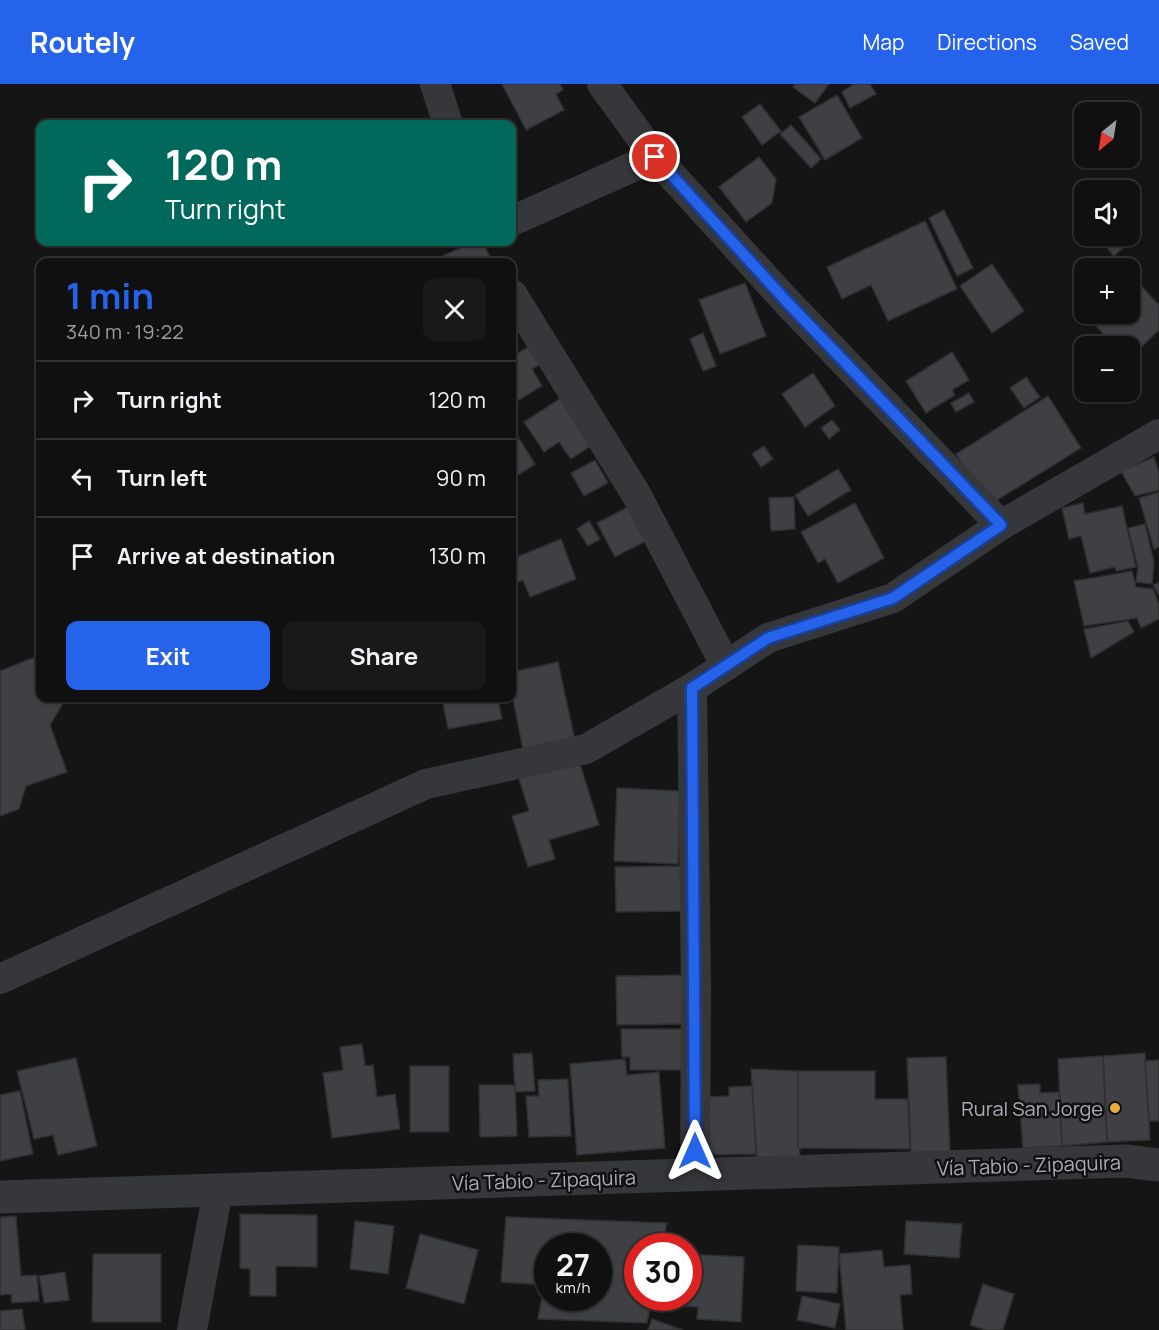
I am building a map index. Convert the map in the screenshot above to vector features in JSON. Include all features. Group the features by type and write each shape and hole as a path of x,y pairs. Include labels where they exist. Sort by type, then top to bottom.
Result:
{"street":[{"path":"435,84 447,120"},
{"path":"602,84 655,157 788,303 1001,525"},
{"path":"516,218 655,157"},
{"path":"516,300 636,494 726,666"},
{"path":"0,979 426,784 586,749 692,688 768,638 893,598 1001,525 1159,434"},
{"path":"692,688 696,986 695,1175"},
{"name":"Vía Tabio - Zipaquira","path":"0,1197 1126,1161 1159,1165"},
{"path":"192,1330 218,1191"}],"building":[{"path":"502,84 560,84 563,90 556,94 564,110 526,130"},
{"path":"795,84 829,84 815,103 793,87"},
{"path":"854,84 870,84 876,94 850,108 842,92"},
{"path":"837,95 862,138 825,160 799,117"},
{"path":"760,104 781,131 762,145 742,117"},
{"path":"791,125 821,159 811,168 780,134"},
{"path":"759,157 776,179 772,203 746,222 719,187"},
{"path":"944,210 973,268 957,276 929,218"},
{"path":"925,221 957,289 888,321 871,285 842,299 827,267"},
{"path":"464,246 484,246 491,258 438,258"},
{"path":"1105,246 1125,246 1114,256"},
{"path":"992,264 1024,311 992,333 960,286"},
{"path":"745,283 766,336 720,354 699,300"},
{"path":"1140,285 1159,305 1159,330 1140,348 1140,336 1106,336 1094,324 1140,324"},
{"path":"703,333 716,366 703,371 690,339"},
{"path":"533,344 544,362 532,369 542,386 516,402 516,355"},
{"path":"952,352 969,380 952,390 955,395 926,413 906,381"},
{"path":"813,373 835,406 805,427 782,394"},
{"path":"1026,377 1040,397 1024,408 1010,388"},
{"path":"969,393 974,402 956,412 951,403"},
{"path":"564,396 595,443 571,459 559,442 544,452 524,422"},
{"path":"1048,396 1081,448 989,505 956,454"},
{"path":"832,420 840,430 829,439 821,428"},
{"path":"518,437 535,464 516,476 516,438"},
{"path":"764,446 773,459 761,467 752,454"},
{"path":"1154,457 1159,472 1159,490 1135,496 1121,471"},
{"path":"595,460 608,483 584,496 571,473"},
{"path":"838,469 851,490 808,516 795,495"},
{"path":"1159,492 1159,547 1154,549 1139,498"},
{"path":"794,497 795,529 771,531 769,498"},
{"path":"855,503 884,558 838,583 825,559 818,563 801,532"},
{"path":"1083,503 1085,514 1122,506 1136,567 1116,571 1115,567 1090,573 1081,536 1069,539 1062,508"},
{"path":"628,507 646,541 615,557 597,523"},
{"path":"589,521 600,539 588,546 577,529"},
{"path":"1145,524 1154,562 1152,584 1136,582 1138,567 1128,528"},
{"path":"561,539 576,579 530,597 523,580 516,583 516,557"},
{"path":"1132,571 1136,587 1153,589 1159,605 1159,619 1141,628 1137,618 1084,626 1074,581"},
{"path":"1159,582 1159,596 1153,585"},
{"path":"1128,621 1134,632 1091,658 1084,629"},
{"path":"36,657 36,702 64,702 50,725 67,772 26,786 19,809 0,816 0,671"},
{"path":"558,662 576,745 524,755 514,702 516,702 516,671"},
{"path":"443,702 499,702 502,719 448,729"},
{"path":"579,761 599,825 549,840 555,859 528,867 512,816 529,811 519,779"},
{"path":"617,788 680,791 678,864 614,861"},
{"path":"683,866 684,911 616,912 615,867"},
{"path":"686,975 687,1024 617,1025 616,976"},
{"path":"621,1029 688,1029 688,1070 630,1070 630,1057 622,1057"},
{"path":"362,1044 365,1066 373,1065 377,1097 395,1094 400,1129 332,1138 323,1073 343,1070 340,1047"},
{"path":"532,1053 535,1091 515,1092 513,1054"},
{"path":"1145,1053 1150,1140 1107,1142 1103,1056"},
{"path":"1103,1056 1107,1142 1062,1146 1058,1059"},
{"path":"946,1057 950,1155 911,1156 907,1058"},
{"path":"76,1058 97,1146 58,1155 53,1135 34,1139 17,1071"},
{"path":"625,1059 627,1075 659,1072 665,1148 577,1155 570,1064"},
{"path":"1159,1060 1159,1121 1149,1121 1145,1061"},
{"path":"410,1066 449,1066 449,1132 410,1132"},
{"path":"751,1069 798,1071 800,1159 757,1161"},
{"path":"798,1071 875,1071 875,1099 908,1099 910,1149 798,1148"},
{"path":"568,1079 571,1136 529,1137 526,1096 539,1096 538,1080"},
{"path":"1040,1084 1040,1093 1059,1092 1062,1146 1023,1148 1018,1085"},
{"path":"479,1085 515,1085 517,1136 480,1137"},
{"path":"752,1086 756,1154 707,1155 705,1097 729,1096 729,1087"},
{"path":"20,1091 33,1154 0,1161 0,1095"},
{"path":"240,1214 317,1215 317,1267 276,1266 276,1296 250,1296 250,1269 240,1268"},
{"path":"16,1216 21,1276 37,1275 39,1301 12,1303 11,1294 0,1295 0,1217"},
{"path":"506,1217 667,1223 665,1233 624,1233 624,1311 649,1311 647,1323 538,1319 539,1311 612,1311 612,1233 534,1233 534,1284 501,1282"},
{"path":"355,1221 394,1226 388,1274 350,1269"},
{"path":"906,1221 962,1224 959,1258 904,1254"},
{"path":"420,1234 478,1250 464,1304 406,1288"},
{"path":"798,1245 839,1247 837,1293 796,1291"},
{"path":"882,1250 884,1267 910,1265 912,1294 900,1295 903,1330 846,1330 839,1254"},
{"path":"93,1254 161,1254 161,1322 92,1322"},
{"path":"702,1255 744,1257 741,1322 697,1319 698,1311 702,1311"},
{"path":"65,1272 69,1300 44,1303 39,1276"},
{"path":"983,1284 1014,1294 1003,1330 986,1330 970,1325"},
{"path":"802,1296 840,1304 835,1328 797,1320"},
{"path":"22,1309 25,1330 0,1330 0,1311"},
{"path":"652,1319 683,1330 648,1330"}],"place":[{"name":"Rural San Jorge","path":"1115,1108"}],"route":[{"path":"655,157 788,303 1001,525 893,598 768,638 692,688 696,986 695,1151"}]}
